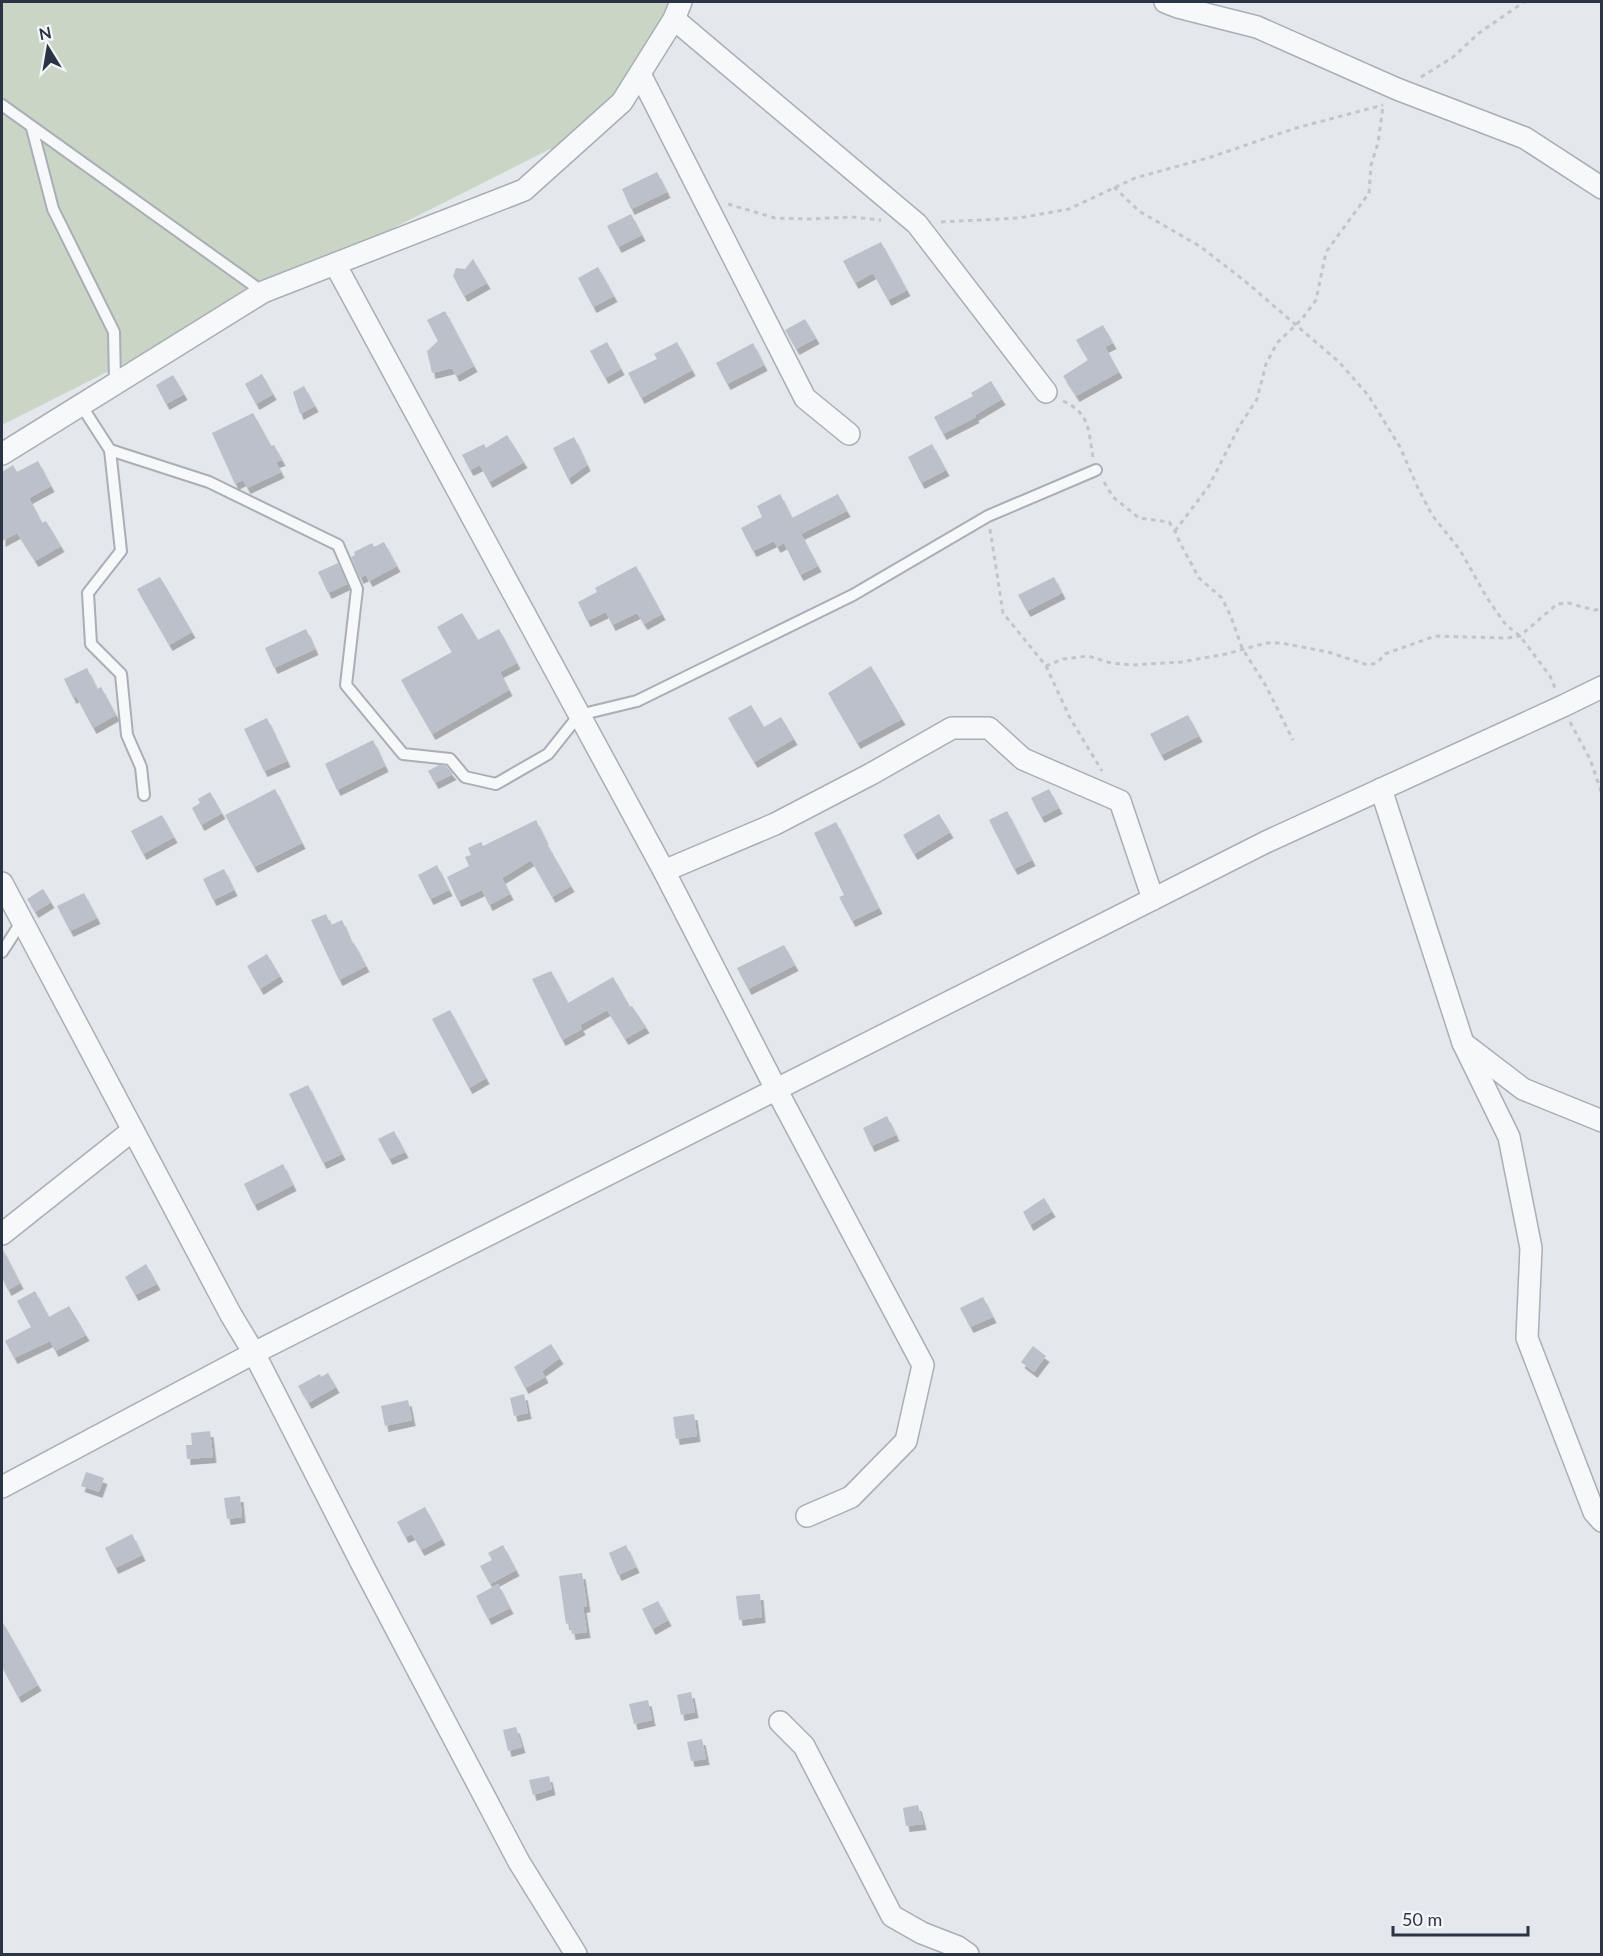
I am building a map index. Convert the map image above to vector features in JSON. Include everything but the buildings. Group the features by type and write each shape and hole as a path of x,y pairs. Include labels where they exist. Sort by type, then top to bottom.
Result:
{"street":[{"path":"1165,2 1257,27 1397,89 1525,138 1602,188"},
{"path":"2,454 263,292 525,190 622,102 678,10 917,225 1046,392"},
{"path":"640,74 805,398 849,434"},
{"path":"335,264 664,871 776,1089 923,1365 906,1441 851,1497 807,1516"},
{"path":"2,1487 254,1353 1266,842 1602,687"},
{"path":"664,871 775,824 871,774 952,728 989,728 1023,759 1120,801 1153,899"},
{"path":"1381,789 1463,1043 1509,1137 1531,1248 1527,1338 1594,1512 1602,1521"},
{"path":"2,882 231,1315 254,1353 519,1862 576,1954"},
{"path":"1463,1043 1523,1089 1602,1121"},
{"path":"2,1234 133,1130"},
{"path":"780,1722 804,1746 892,1916 922,1934 958,1947 968,1954"}],"lane":[{"path":"2,105 263,292"},
{"path":"32,128 53,209 114,332 115,383"},
{"path":"81,405 110,450 121,551 88,593 91,644 121,674 127,735 141,766 144,795"},
{"path":"110,450 209,482 338,545 357,589 346,685 403,754 450,759 465,777 496,784 548,754 579,715 637,701 853,595 988,516 1096,470"},
{"path":"2,952 22,921"}],"path":[{"path":"1175,531 1209,486 1224,461 1240,425 1257,399 1266,364 1277,343 1296,326 1316,300 1326,252 1369,194 1371,165 1378,143 1383,105 1397,89 1452,58 1479,33 1524,2"},
{"path":"917,225 1019,218 1068,209 1135,178 1210,157 1296,128 1383,105"},
{"path":"1114,188 1139,211 1201,247 1246,282 1339,362 1368,395 1400,447 1432,515 1460,550 1487,598 1506,625 1520,636 1550,676 1590,759 1602,794"},
{"path":"702,196 775,218 852,217 883,220"},
{"path":"1046,392 1082,413 1087,423 1096,470 1113,497 1139,518 1169,522 1198,578 1222,598 1242,648 1271,695 1293,740"},
{"path":"988,516 1003,613 1046,666 1070,718 1103,773"},
{"path":"1046,666 1063,659 1088,656 1111,663 1132,665 1181,662 1226,654 1242,648 1290,643 1350,658 1368,665 1377,663 1385,654 1435,636 1507,638 1520,636 1557,604 1568,603 1594,610 1602,609"}],"green space":[{"path":"2,2 681,2 622,102 566,152 550,149 2,425"}]}
